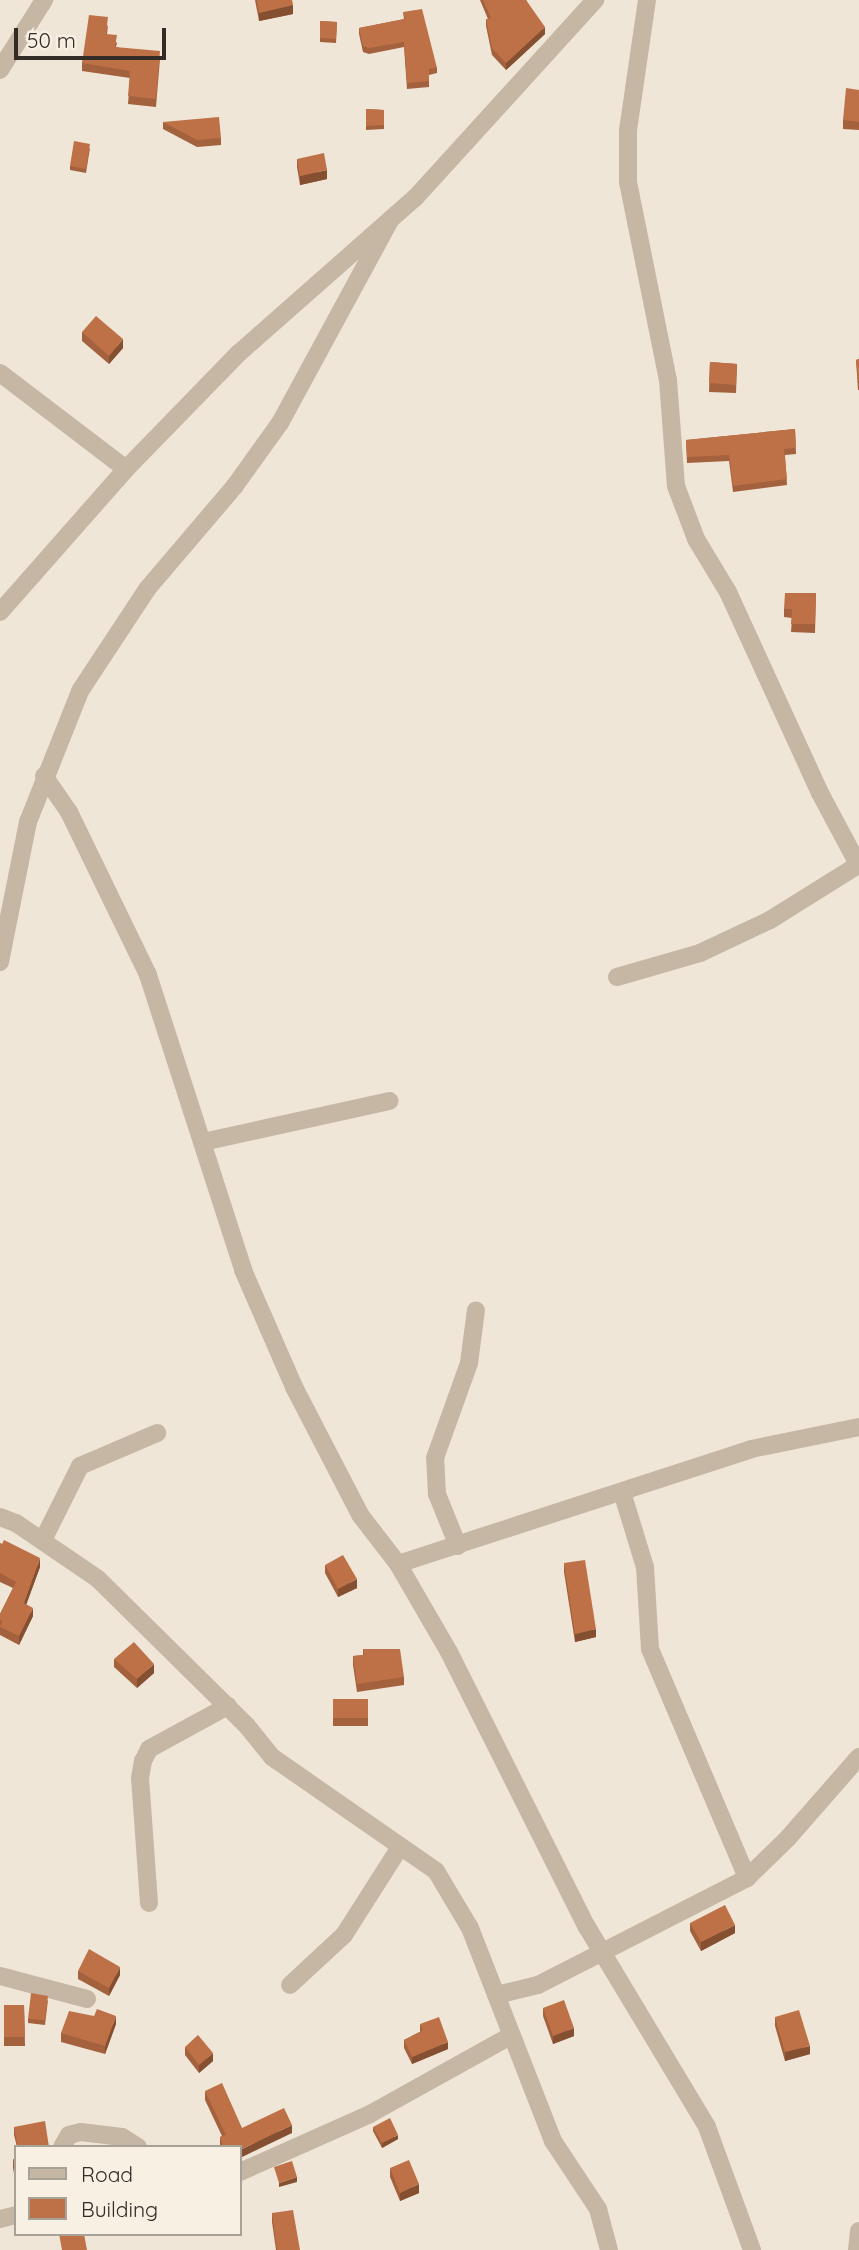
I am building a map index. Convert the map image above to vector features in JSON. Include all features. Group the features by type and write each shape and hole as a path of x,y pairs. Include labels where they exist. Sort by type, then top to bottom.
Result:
{"street":[{"path":"0,612 126,469 239,353 390,220 595,0"},
{"path":"617,977 700,953 747,931 859,865 820,793 728,592 696,540 676,486 668,380 628,183 628,130 647,0"},
{"path":"0,69 46,1"},
{"path":"0,962 28,822 44,776 80,691 124,624 280,423 390,220"},
{"path":"0,373 126,469"},
{"path":"44,776 69,812 148,975 243,1270 293,1387 361,1516 398,1564 490,1728 603,1951 707,2127 752,2250"},
{"path":"203,1142 390,1101"},
{"path":"458,1546 437,1493 435,1458 469,1363 476,1310"},
{"path":"398,1564 751,1449 859,1427"},
{"path":"43,1541 80,1466 157,1433"},
{"path":"622,1492 645,1567 650,1649 747,1878"},
{"path":"0,1517 43,1541 98,1579 228,1706 272,1757 436,1871 454,1896 496,1995 552,2141 598,2209 609,2250"},
{"path":"149,1903 140,1778 143,1761 149,1749 228,1706"},
{"path":"496,1995 538,1985 747,1878 788,1838 859,1756"},
{"path":"290,1985 344,1935 400,1847"},
{"path":"0,1976 87,1999"},
{"path":"242,2171 370,2114 512,2035"},
{"path":"63,2145 69,2135 81,2132 122,2137 135,2145"},
{"path":"858,2250 859,2231"}],"building":[{"path":"257,0 292,0 293,5 259,13"},
{"path":"483,0 526,0 545,27 506,63 492,48 486,19 491,18"},
{"path":"422,9 437,68 429,69 429,81 407,83 404,42 369,48 363,46 359,28 405,19 403,12"},
{"path":"89,15 108,17 106,34 117,35 115,47 160,51 156,99 128,96 130,71 82,63"},
{"path":"320,21 337,22 336,39 320,38"},
{"path":"846,88 859,90 859,122 843,120"},
{"path":"366,109 384,110 384,125 366,126"},
{"path":"219,117 221,138 197,140 163,122"},
{"path":"74,141 90,144 86,169 70,166"},
{"path":"324,153 327,170 300,176 297,159"},
{"path":"96,316 123,339 109,356 82,332"},
{"path":"859,359 859,381 858,381 856,360"},
{"path":"710,362 737,364 736,385 709,383"},
{"path":"795,429 796,448 784,449 787,479 733,486 729,455 687,457 686,440"},
{"path":"785,593 816,593 815,624 791,624 792,609 784,609"},
{"path":"4,1540 40,1558 24,1603 33,1608 19,1636 0,1627 0,1614 16,1582 0,1573 0,1543"},
{"path":"343,1555 357,1579 338,1589 325,1565"},
{"path":"585,1560 596,1629 575,1634 564,1563"},
{"path":"134,1642 154,1664 137,1679 114,1659"},
{"path":"363,1649 400,1649 404,1677 357,1684 353,1656 364,1655"},
{"path":"333,1699 368,1699 368,1718 333,1718"},
{"path":"725,1905 735,1925 701,1942 690,1923"},
{"path":"89,1949 120,1967 109,1988 78,1971"},
{"path":"31,1993 48,1996 45,2020 28,2019"},
{"path":"564,2000 574,2028 553,2036 543,2008"},
{"path":"4,2005 24,2005 25,2037 4,2037"},
{"path":"97,2009 116,2016 105,2046 61,2033 69,2011 94,2016"},
{"path":"799,2010 810,2046 785,2052 775,2017"},
{"path":"439,2017 448,2042 412,2057 404,2040 423,2030 420,2024"},
{"path":"198,2035 213,2053 199,2065 185,2047"},
{"path":"222,2083 242,2128 284,2108 292,2125 242,2149 242,2145 222,2145 220,2137 226,2135 205,2091"},
{"path":"390,2118 398,2135 382,2143 373,2127"},
{"path":"45,2121 49,2145 18,2145 14,2127"},
{"path":"409,2160 419,2184 400,2193 390,2168"},
{"path":"292,2161 297,2177 279,2183 274,2167"},
{"path":"293,2210 300,2250 277,2250 272,2213"},
{"path":"59,2236 84,2236 87,2250 62,2250"}]}
